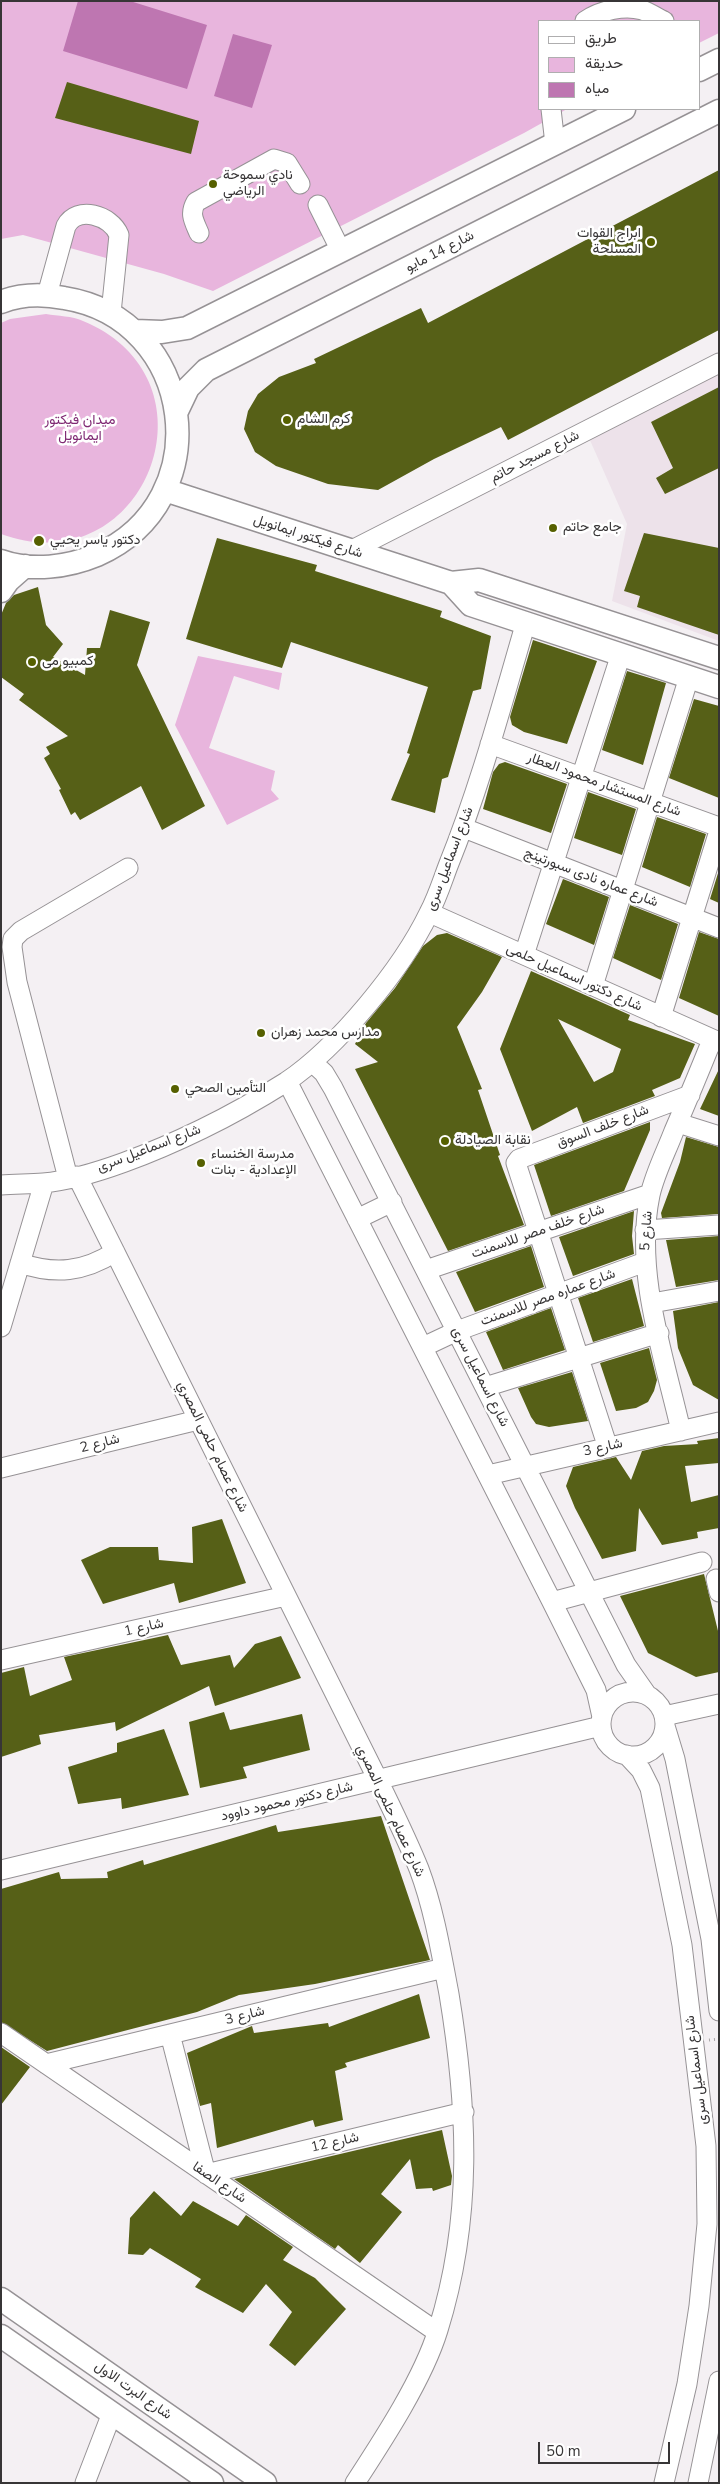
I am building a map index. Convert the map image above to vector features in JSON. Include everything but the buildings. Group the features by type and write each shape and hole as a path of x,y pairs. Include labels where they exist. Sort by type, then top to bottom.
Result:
{"main road":[{"path":"135,331 162,332 187,328 622,110"},
{"name":"شارع 14 مايو","path":"177,411 188,388 206,370 719,111"},
{"path":"1,302 10,298 47,295 83,301 111,313 135,331 159,360 171,385 177,411 178,438 174,464 165,490 141,524 108,550 82,561 54,567 25,566 1,561"},
{"name":"شارع فيكتور ايمانويل","path":"165,490 450,583 479,580 719,658"},
{"path":"1,591 12,577 25,566"},
{"name":"شارع فيكتور ايمانويل","path":"450,583 471,604 719,687"},
{"name":"شارع البرت الاول","path":"1,2299 265,2483"},
{"path":"1,2336 212,2483"},
{"path":"179,2459 196,2435"}],"street":[{"path":"588,13 617,9 642,10 662,20"},
{"path":"551,110 555,144"},
{"path":"199,233 192,217 192,209 196,202 274,159 287,162 300,184"},
{"path":"318,205 341,251"},
{"path":"47,295 66,226 70,219 76,215 84,214 109,222 116,227 118,235 111,313"},
{"name":"شارع مسجد حاتم","path":"350,551 719,363"},
{"name":"شارع اسماعيل سرى","path":"1,1185 44,1183 73,1177 126,1161 182,1138 236,1112 287,1081 312,1062 350,1023 406,952 430,913 464,828 526,622"},
{"path":"524,955 621,654"},
{"path":"593,986 690,677"},
{"name":"شارع المستشار محمود العطار","path":"490,744 719,827"},
{"name":"شارع عماره نادى سبورتينج","path":"464,828 719,928"},
{"path":"661,1017 719,831"},
{"name":"شارع عصام حلمى المصري","path":"128,868 21,930 13,939 12,947 18,982 73,1177 115,1252 378,1780 419,1870 434,1918 460,2067 464,2112 465,2171 461,2225 452,2278 437,2332 410,2391 355,2483"},
{"name":"شارع دكتور اسماعيل حلمى","path":"430,913 716,1041"},
{"name":"شارع 5","path":"681,1431 652,1303 645,1262 645,1230 650,1194 690,1095 716,1041"},
{"name":"شارع اسماعيل سرى","path":"312,1062 329,1080 631,1674 647,1695"},
{"path":"287,1081 596,1690 601,1721 608,1744 615,1750 628,1755 642,1754 651,1750 658,1743 664,1721 655,1700 638,1692 619,1695 611,1700 601,1721"},
{"name":"شارع خلف السوق","path":"537,1232 516,1165 517,1160 690,1095"},
{"path":"678,1123 719,1136"},
{"path":"1,1327 44,1183"},
{"name":"شارع خلف مصر للاسمنت","path":"426,1270 650,1194"},
{"path":"357,1219 392,1202"},
{"path":"645,1230 719,1225"},
{"path":"537,1232 608,1448"},
{"path":"20,1264 52,1272 69,1271 93,1264 115,1252"},
{"name":"شارع عماره مصر للاسمنت","path":"423,1347 457,1331 645,1262"},
{"path":"652,1303 719,1291"},
{"path":"485,1387 659,1333"},
{"name":"شارع 2","path":"1,1468 198,1420"},
{"name":"شارع 3","path":"488,1475 719,1422"},
{"path":"552,1602 702,1562"},
{"name":"شارع 1","path":"1,1660 286,1596"},
{"path":"664,1721 719,1704"},
{"name":"شارع دكتور محمود داوود","path":"1,1870 378,1780 601,1721"},
{"name":"شارع اسماعيل سرى","path":"664,1721 675,1759 710,1939 719,2011"},
{"name":"شارع اسماعيل سرى","path":"628,1755 641,1770 650,1788 682,1945 713,2145 699,2306 687,2384 664,2483"},
{"path":"663,1853 692,1845"},
{"path":"682,1945 710,1939"},
{"name":"شارع 3","path":"46,2064 444,1968"},
{"name":"شارع الصفا","path":"1,2033 437,2332"},
{"path":"170,2034 206,2174"},
{"name":"شارع 12","path":"206,2174 464,2112"},
{"path":"698,2483 719,2381"},
{"path":"86,2483 112,2413"}],"shaded area":[{"path":"719,374 719,641 612,601 627,524 589,438"}],"green space":[{"name":"نادي سموحة الرياضي","path":"1,1 719,1 719,33 700,42 700,20 538,20 538,110 565,110 524,133 213,291 164,274 23,235 1,239"},
{"name":"ميدان فيكتور ايمانويل","path":"46,314 79,319 126,349 151,387 158,428 150,470 128,505 95,531 52,542 1,534 1,323 10,319"},
{"path":"198,656 282,673 279,690 234,676 209,748 275,771 271,790 279,799 227,825 175,725"}],"water":[{"path":"78,1 130,1 207,25 187,89 63,51"},
{"path":"233,34 272,45 252,108 214,96"}],"place":[{"name":"نادي سموحة الرياضي","path":"213,184"},
{"name":"ابراج القوات المسلحة","path":"651,242"},
{"name":"كرم الشام","path":"287,420"},
{"name":"جامع حاتم","path":"553,528"},
{"name":"دكتور ياسر يحيي","path":"39,541"},
{"name":"كمبيو مى","path":"32,662"},
{"name":"مدارس محمد زهران","path":"261,1033"},
{"name":"التأمين الصحي","path":"175,1089"},
{"name":"نقابة الصيادلة","path":"445,1141"},
{"name":"مدرسة الخنساء الإعدادية - بنات","path":"201,1163"}]}
